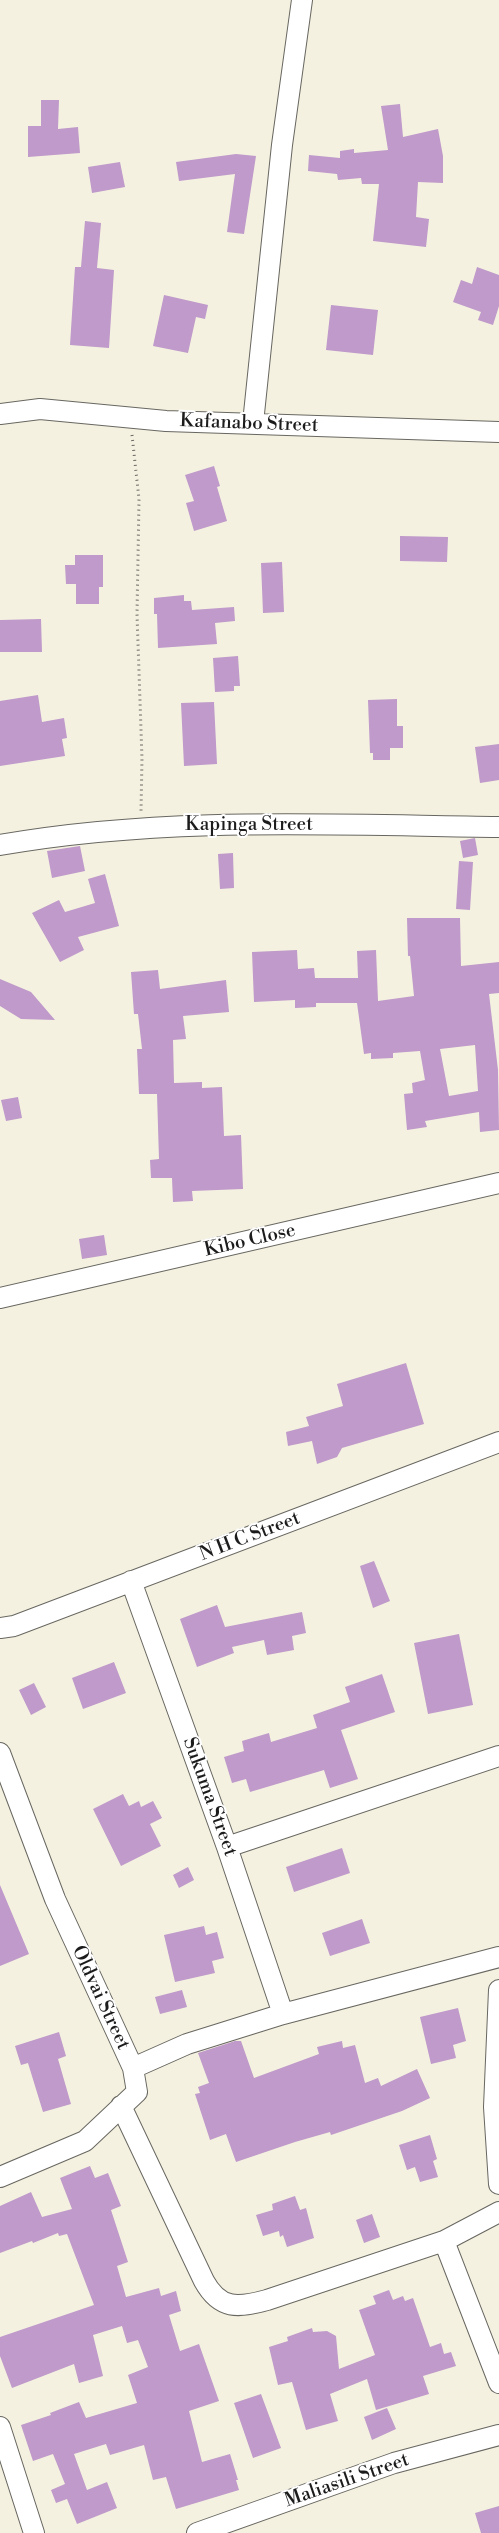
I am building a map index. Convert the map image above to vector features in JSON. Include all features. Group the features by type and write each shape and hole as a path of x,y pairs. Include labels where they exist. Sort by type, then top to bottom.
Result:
{"street":[{"path":"253,423 282,145 302,0"},
{"name":"Kafanabo Street","path":"0,414 40,409 130,418 499,432"},
{"name":"Kapinga Street","path":"0,844 59,834 141,827 234,824 499,826"},
{"name":"Kibo Close","path":"0,1298 499,1183"},
{"name":"N H C Street","path":"0,1628 14,1626 499,1442"},
{"name":"Sukuma Street","path":"131,1582 227,1848 283,2014"},
{"name":"Oldvai Street","path":"0,1753 54,1900 133,2068 137,2092 85,2140 0,2177"},
{"path":"227,1848 499,1756"},
{"path":"133,2068 187,2044 283,2014 499,1957"},
{"path":"499,1990 494,2107 499,2184"},
{"path":"121,2106 210,2291 218,2299 228,2304 240,2306 267,2300 444,2241 499,2212"},
{"path":"444,2241 499,2383"},
{"path":"0,2427 34,2533"},
{"name":"Maliasili Street","path":"197,2533 394,2463 499,2434"}],"path":[{"path":"130,418 139,500 137,614 142,759 141,827"}],"building":[{"path":"41,100 59,100 58,129 78,127 80,153 28,157 28,126 41,126"},
{"path":"400,104 403,137 438,129 443,156 443,183 418,182 416,217 429,219 426,247 373,241 379,184 362,184 361,178 338,180 337,174 308,171 309,155 340,158 340,151 354,149 354,153 388,150 381,106"},
{"path":"236,154 256,156 244,234 227,232 235,174 179,181 176,162"},
{"path":"120,162 125,187 92,193 88,167"},
{"path":"85,221 101,223 97,268 114,270 109,348 70,345 75,267 81,267"},
{"path":"477,267 499,275 499,306 493,325 478,320 481,312 453,302 461,280 472,284"},
{"path":"164,295 208,305 205,319 196,317 188,353 153,346"},
{"path":"331,305 378,310 373,355 326,350"},
{"path":"214,466 220,486 217,487 227,521 194,531 186,503 194,501 185,475"},
{"path":"400,536 448,537 447,562 400,561"},
{"path":"75,555 103,555 103,587 99,587 99,604 76,604 76,584 66,584 65,565 75,565"},
{"path":"282,562 284,612 263,613 261,563"},
{"path":"184,595 184,601 191,601 192,610 234,607 235,621 215,623 217,644 158,648 157,614 154,614 154,598"},
{"path":"41,619 42,652 0,652 0,620"},
{"path":"238,656 240,686 234,686 234,691 215,692 213,658"},
{"path":"38,695 42,722 64,718 67,738 62,739 65,756 0,766 0,701"},
{"path":"397,699 397,726 403,726 403,748 390,748 390,760 373,760 373,753 370,753 368,700"},
{"path":"214,702 217,764 184,766 181,703"},
{"path":"499,744 499,780 480,783 475,747"},
{"path":"475,838 478,855 463,858 460,841"},
{"path":"80,846 85,871 52,878 47,851"},
{"path":"233,853 234,888 220,889 218,854"},
{"path":"459,861 473,862 470,910 456,909"},
{"path":"105,874 119,926 78,937 84,950 60,962 32,913 59,900 65,912 95,903 88,879"},
{"path":"407,918 460,918 461,966 499,962 499,993 489,994 498,1070 499,1130 480,1132 479,1112 425,1121 427,1127 407,1130 404,1094 413,1093 412,1083 425,1080 420,1051 393,1053 393,1058 371,1059 371,1053 364,1054 357,1003 316,1003 316,1007 295,1008 295,1000 254,1002 252,952 297,950 298,969 314,968 315,978 358,978 357,951 376,950 378,1001 414,996 410,956 408,956","holes":["475,1045 478,1091 449,1096 440,1049"]},
{"path":"158,970 160,989 226,980 229,1012 183,1016 186,1039 173,1040 174,1083 202,1082 202,1088 222,1087 224,1136 241,1135 243,1189 192,1191 193,1201 173,1202 172,1178 151,1178 150,1160 159,1159 157,1094 139,1094 137,1049 142,1049 138,1014 134,1014 131,972"},
{"path":"0,979 31,992 55,1020 21,1019 0,1006"},
{"path":"18,1097 22,1118 6,1121 1,1100"},
{"path":"104,1235 107,1255 82,1259 79,1239"},
{"path":"406,1363 424,1424 342,1448 337,1457 317,1464 312,1441 288,1446 286,1432 309,1426 306,1417 343,1406 337,1384"},
{"path":"374,1561 390,1601 373,1608 360,1566"},
{"path":"217,1605 225,1627 302,1612 306,1633 292,1636 294,1650 267,1655 264,1640 232,1647 234,1653 197,1667 180,1619"},
{"path":"459,1634 473,1705 428,1714 414,1643"},
{"path":"114,1662 126,1693 83,1709 72,1678"},
{"path":"382,1674 395,1712 341,1730 358,1779 330,1788 324,1770 250,1792 246,1779 232,1783 224,1757 244,1751 242,1741 269,1733 271,1742 317,1728 313,1715 350,1702 345,1687"},
{"path":"34,1683 46,1707 31,1715 19,1690"},
{"path":"123,1794 129,1806 139,1801 141,1807 153,1801 162,1818 150,1824 161,1846 121,1866 93,1809"},
{"path":"342,1848 350,1873 294,1892 286,1867"},
{"path":"188,1867 194,1880 179,1888 173,1875"},
{"path":"0,1885 29,1954 0,1966"},
{"path":"362,1919 370,1943 330,1956 322,1933"},
{"path":"204,1926 206,1935 217,1932 224,1958 212,1961 215,1973 175,1982 164,1935"},
{"path":"182,1990 187,2007 160,2014 155,1997"},
{"path":"458,2008 466,2041 453,2045 456,2058 431,2064 420,2017"},
{"path":"59,2032 66,2056 58,2059 71,2104 43,2112 28,2063 21,2065 15,2046"},
{"path":"235,2041 241,2041 254,2078 319,2054 317,2047 342,2041 343,2048 355,2045 365,2083 378,2078 381,2086 417,2069 430,2098 402,2111 331,2135 330,2132 236,2162 226,2134 210,2140 195,2094 200,2093 198,2087 209,2083 198,2053"},
{"path":"430,2135 437,2159 433,2161 438,2177 420,2182 415,2167 407,2170 399,2145"},
{"path":"90,2166 95,2178 108,2173 121,2206 111,2210 128,2262 117,2266 126,2297 159,2288 161,2296 176,2291 181,2311 169,2315 180,2351 199,2344 219,2401 189,2411 202,2462 230,2454 239,2490 176,2509 166,2477 153,2480 144,2445 110,2455 106,2444 74,2454 87,2490 107,2482 117,2508 77,2524 67,2499 56,2503 51,2490 65,2484 53,2454 33,2461 21,2425 51,2415 50,2413 79,2402 86,2418 137,2403 128,2375 148,2367 138,2340 127,2343 122,2326 93,2335 103,2376 79,2383 74,2364 12,2388 0,2356 0,2337 94,2305 67,2234 59,2236 58,2233 0,2253 0,2206 31,2192 42,2217 72,2209 60,2178"},
{"path":"295,2196 300,2210 306,2208 314,2238 287,2247 283,2235 280,2237 279,2231 263,2236 256,2215 273,2210 272,2204"},
{"path":"372,2214 380,2237 364,2243 356,2220"},
{"path":"389,2290 393,2300 403,2296 405,2301 413,2298 430,2347 441,2343 444,2354 451,2352 456,2366 423,2376 429,2394 376,2410 367,2379 330,2394 338,2421 306,2430 292,2382 278,2385 269,2347 288,2341 287,2337 312,2328 313,2332 327,2331 336,2336 339,2369 375,2355 359,2310 376,2304 373,2296"},
{"path":"261,2394 281,2448 253,2458 234,2403"},
{"path":"387,2408 396,2429 372,2440 364,2417"},
{"path":"499,2506 499,2533 481,2533 475,2513"}]}
